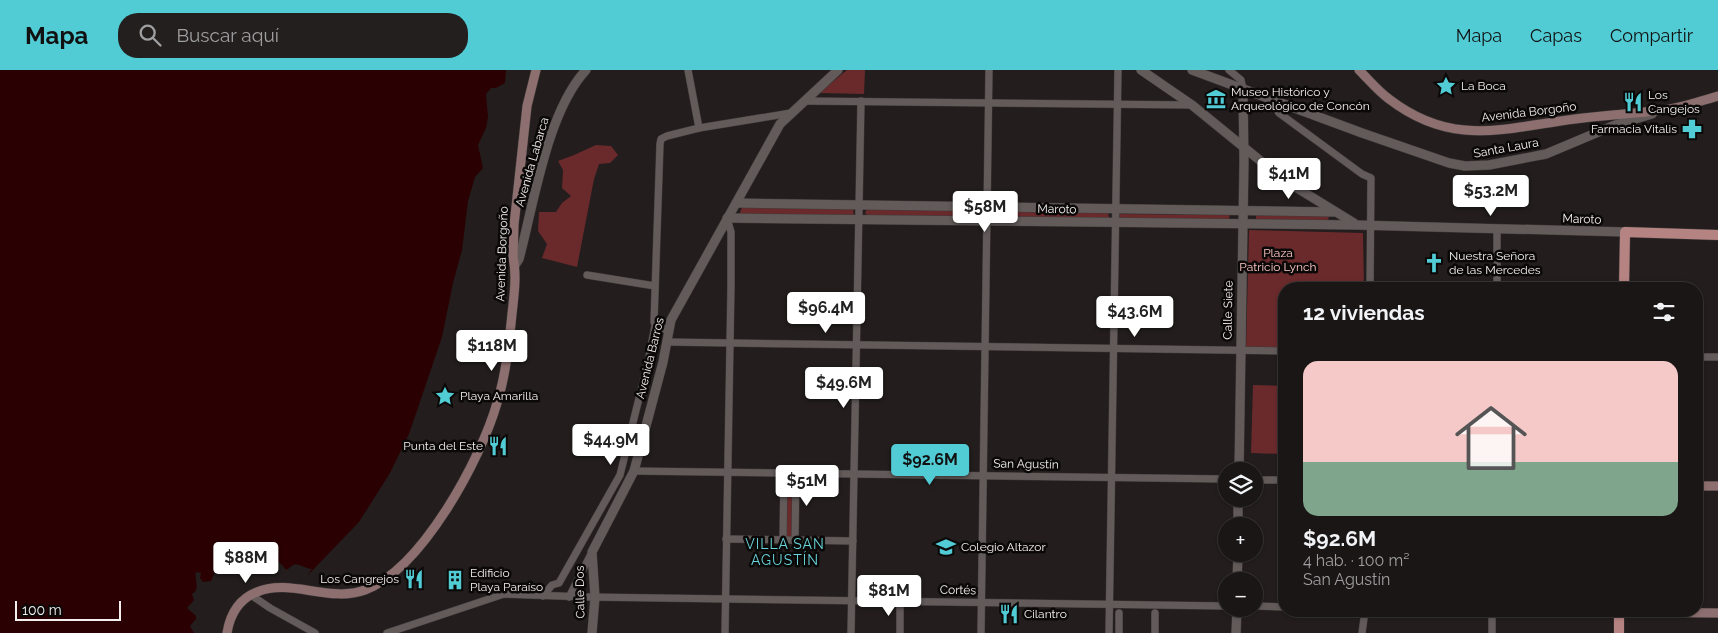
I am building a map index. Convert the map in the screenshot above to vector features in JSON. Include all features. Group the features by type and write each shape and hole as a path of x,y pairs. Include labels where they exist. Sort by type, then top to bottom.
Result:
{"main road":[{"name":"Avenida Borgoño","path":"251,594 275,588 342,594 364,590 387,577 402,564 432,530 455,497 467,475 488,431 497,403 510,331 515,266 513,241 516,201 528,98 536,70"},
{"name":"Avenida Borgoño","path":"1359,70 1387,98 1407,111 1441,126 1466,131 1503,130 1574,119 1663,110 1718,96"},
{"name":"Maroto","path":"1625,232 1718,235"},
{"path":"1624,282 1625,232"},
{"path":"1703,486 1718,486"},
{"path":"227,633 236,609 251,594"},
{"path":"1703,613 1718,613"},
{"path":"1619,617 1619,633"}],"street":[{"name":"Avenida Labarca","path":"515,266 519,259 542,168 560,111 570,90 586,70"},
{"path":"688,70 699,128 791,113"},
{"name":"Avenida Barros","path":"569,597 634,471 671,320 773,134 791,113 838,70"},
{"path":"981,633 989,70"},
{"path":"1109,633 1118,70"},
{"path":"1140,70 1192,105 1284,180 1334,212"},
{"name":"Santa Laura","path":"1192,70 1362,133 1449,163 1471,167 1546,154 1615,125 1663,110"},
{"path":"1229,70 1241,80 1243,89"},
{"name":"Calle Siete","path":"1239,462 1242,224 1244,211 1243,89"},
{"path":"1268,97 1279,113 1362,174 1371,178 1370,282"},
{"path":"805,101 1192,105"},
{"path":"851,633 860,101"},
{"name":"Avenida Barros","path":"543,596 552,585 559,583 620,475 655,326 660,141 667,136 699,128"},
{"name":"Maroto","path":"736,203 1334,212 1356,225"},
{"path":"725,633 730,343 730,232 727,218"},
{"name":"Maroto","path":"727,218 1370,225 1625,232"},
{"path":"1497,282 1498,229"},
{"path":"588,275 655,286"},
{"path":"655,326 668,330"},
{"path":"667,342 1278,351"},
{"path":"1703,357 1718,357"},
{"name":"San Agustín","path":"634,471 1218,480"},
{"path":"783,540 784,473"},
{"path":"795,540 796,474"},
{"path":"1263,480 1278,480"},
{"path":"726,539 853,541"},
{"name":"Calle Dos","path":"592,552 595,597 592,633"},
{"path":"251,594 270,608 315,633"},
{"name":"Cortés","path":"386,633 504,594 569,597 1218,606"},
{"path":"900,601 900,633"},
{"path":"1263,606 1278,607"},
{"path":"1119,613 1119,633"},
{"path":"1155,613 1155,633"},
{"path":"1236,633 1237,617"},
{"path":"1362,632 1363,617"},
{"path":"1492,617 1492,633"}],"green space":[{"path":"847,70 865,70 864,94 819,93"},
{"path":"596,145 611,146 618,155 610,163 599,164 594,179 577,267 542,258 547,244 538,231 539,212 556,212 562,203 571,196 562,188 563,170 558,161"},
{"path":"742,207 853,208 854,216 739,216"},
{"path":"867,209 977,211 980,214 977,218 868,216 865,213"},
{"path":"1000,211 1108,213 1109,217 1106,219 1001,218 998,214"},
{"path":"1117,214 1230,215 1228,221 1119,220"},
{"path":"1256,215 1329,216 1328,221 1256,221"},
{"name":"Plaza Patricio Lynch","path":"1249,230 1363,233 1364,282 1278,282 1278,349 1246,348"},
{"path":"1253,385 1278,386 1278,454 1251,453"},
{"path":"786,477 794,477 794,537 786,537"}],"shaded area":[{"path":"0,70 506,70 505,83 496,88 491,88 486,94 488,117 486,128 478,145 483,168 475,177 468,201 462,250 442,337 409,434 390,473 359,522 307,576 312,569 297,564 286,570 277,561 259,565 257,556 245,546 238,546 230,550 225,547 220,548 218,556 221,559 215,561 216,569 211,581 203,582 200,578 201,573 196,572 197,587 192,594 194,600 187,608 196,616 196,619 190,626 194,633 0,633"}],"place":[{"name":"La Boca","path":"1446,86"},
{"name":"Museo Histórico y Arqueológico de Concón","path":"1216,99"},
{"name":"Los Cangejos","path":"1633,102"},
{"name":"Farmacia Vitalis","path":"1692,129"},
{"name":"Nuestra Señora de las Mercedes","path":"1434,263"},
{"name":"Playa Amarilla","path":"445,396"},
{"name":"Punta del Este","path":"498,446"},
{"name":"Colegio Altazor","path":"946,547"},
{"name":"Los Cangrejos","path":"414,579"},
{"name":"Edificio Playa Paraíso","path":"455,580"},
{"name":"Cilantro","path":"1009,614"}],"district":[{"name":"VILLA SAN AGUSTÍN","path":"785,552"}]}
